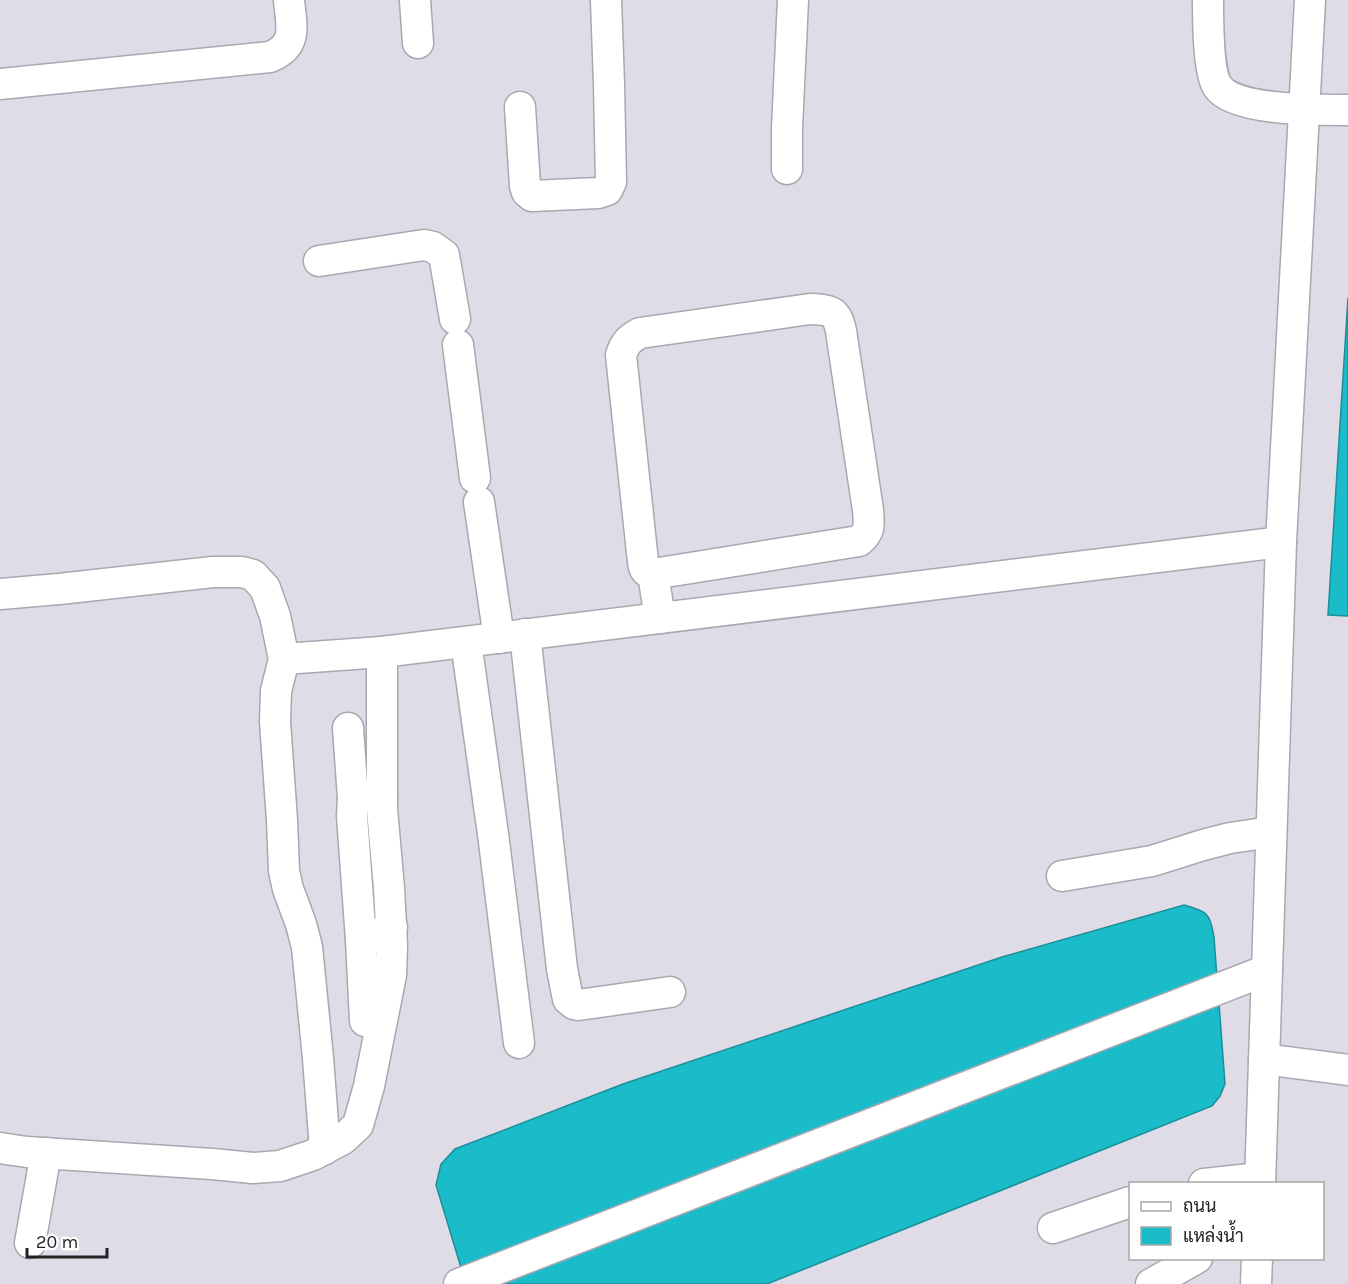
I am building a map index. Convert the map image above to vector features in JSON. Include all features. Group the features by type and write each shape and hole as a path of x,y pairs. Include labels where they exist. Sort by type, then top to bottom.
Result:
{"street":[{"path":"0,84 270,57 281,52 288,45 292,33 289,0"},
{"path":"415,0 417,43"},
{"path":"520,107 527,192 532,196 598,193 606,190 611,182 606,0"},
{"path":"787,169 793,0"},
{"path":"1208,0 1208,28 1217,87 1230,97 1252,103 1304,110 1348,110"},
{"path":"1241,1182 1260,1181 1281,542 1310,0"},
{"path":"319,261 424,245 433,247 444,255 477,490 512,636 567,999 578,1005 670,992"},
{"path":"810,309 832,312 839,320 841,331 868,510 869,525 866,534 859,541 654,574 647,572 643,562 621,355 624,345 640,333 810,309"},
{"path":"284,659 382,652 1281,542"},
{"path":"0,594 213,572 242,572 253,575 265,588 275,616 284,659 276,691 275,722 284,872 307,948 325,1149"},
{"path":"654,574 660,618"},
{"path":"466,642 519,1043"},
{"path":"0,1148 253,1168 280,1166 313,1155 343,1139 358,1125 369,1086 391,975 392,927 382,809 382,652"},
{"path":"348,728 365,1022"},
{"path":"352,798 382,794"},
{"path":"1062,876 1152,861 1212,842 1271,832"},
{"path":"361,940 371,938 392,927"},
{"path":"459,1284 1267,970"},
{"path":"1264,1059 1348,1070"},
{"path":"30,1243 46,1153"},
{"path":"1053,1228 1129,1203"},
{"path":"1151,1284 1193,1260"},
{"path":"1256,1284 1257,1260"}],"water":[{"path":"1348,298 1348,616 1328,615"},
{"path":"1184,905 1206,914 1211,922 1214,937 1225,1084 1220,1096 1212,1106 767,1284 466,1284 436,1185 441,1164 455,1149 623,1084 1002,957"}]}
